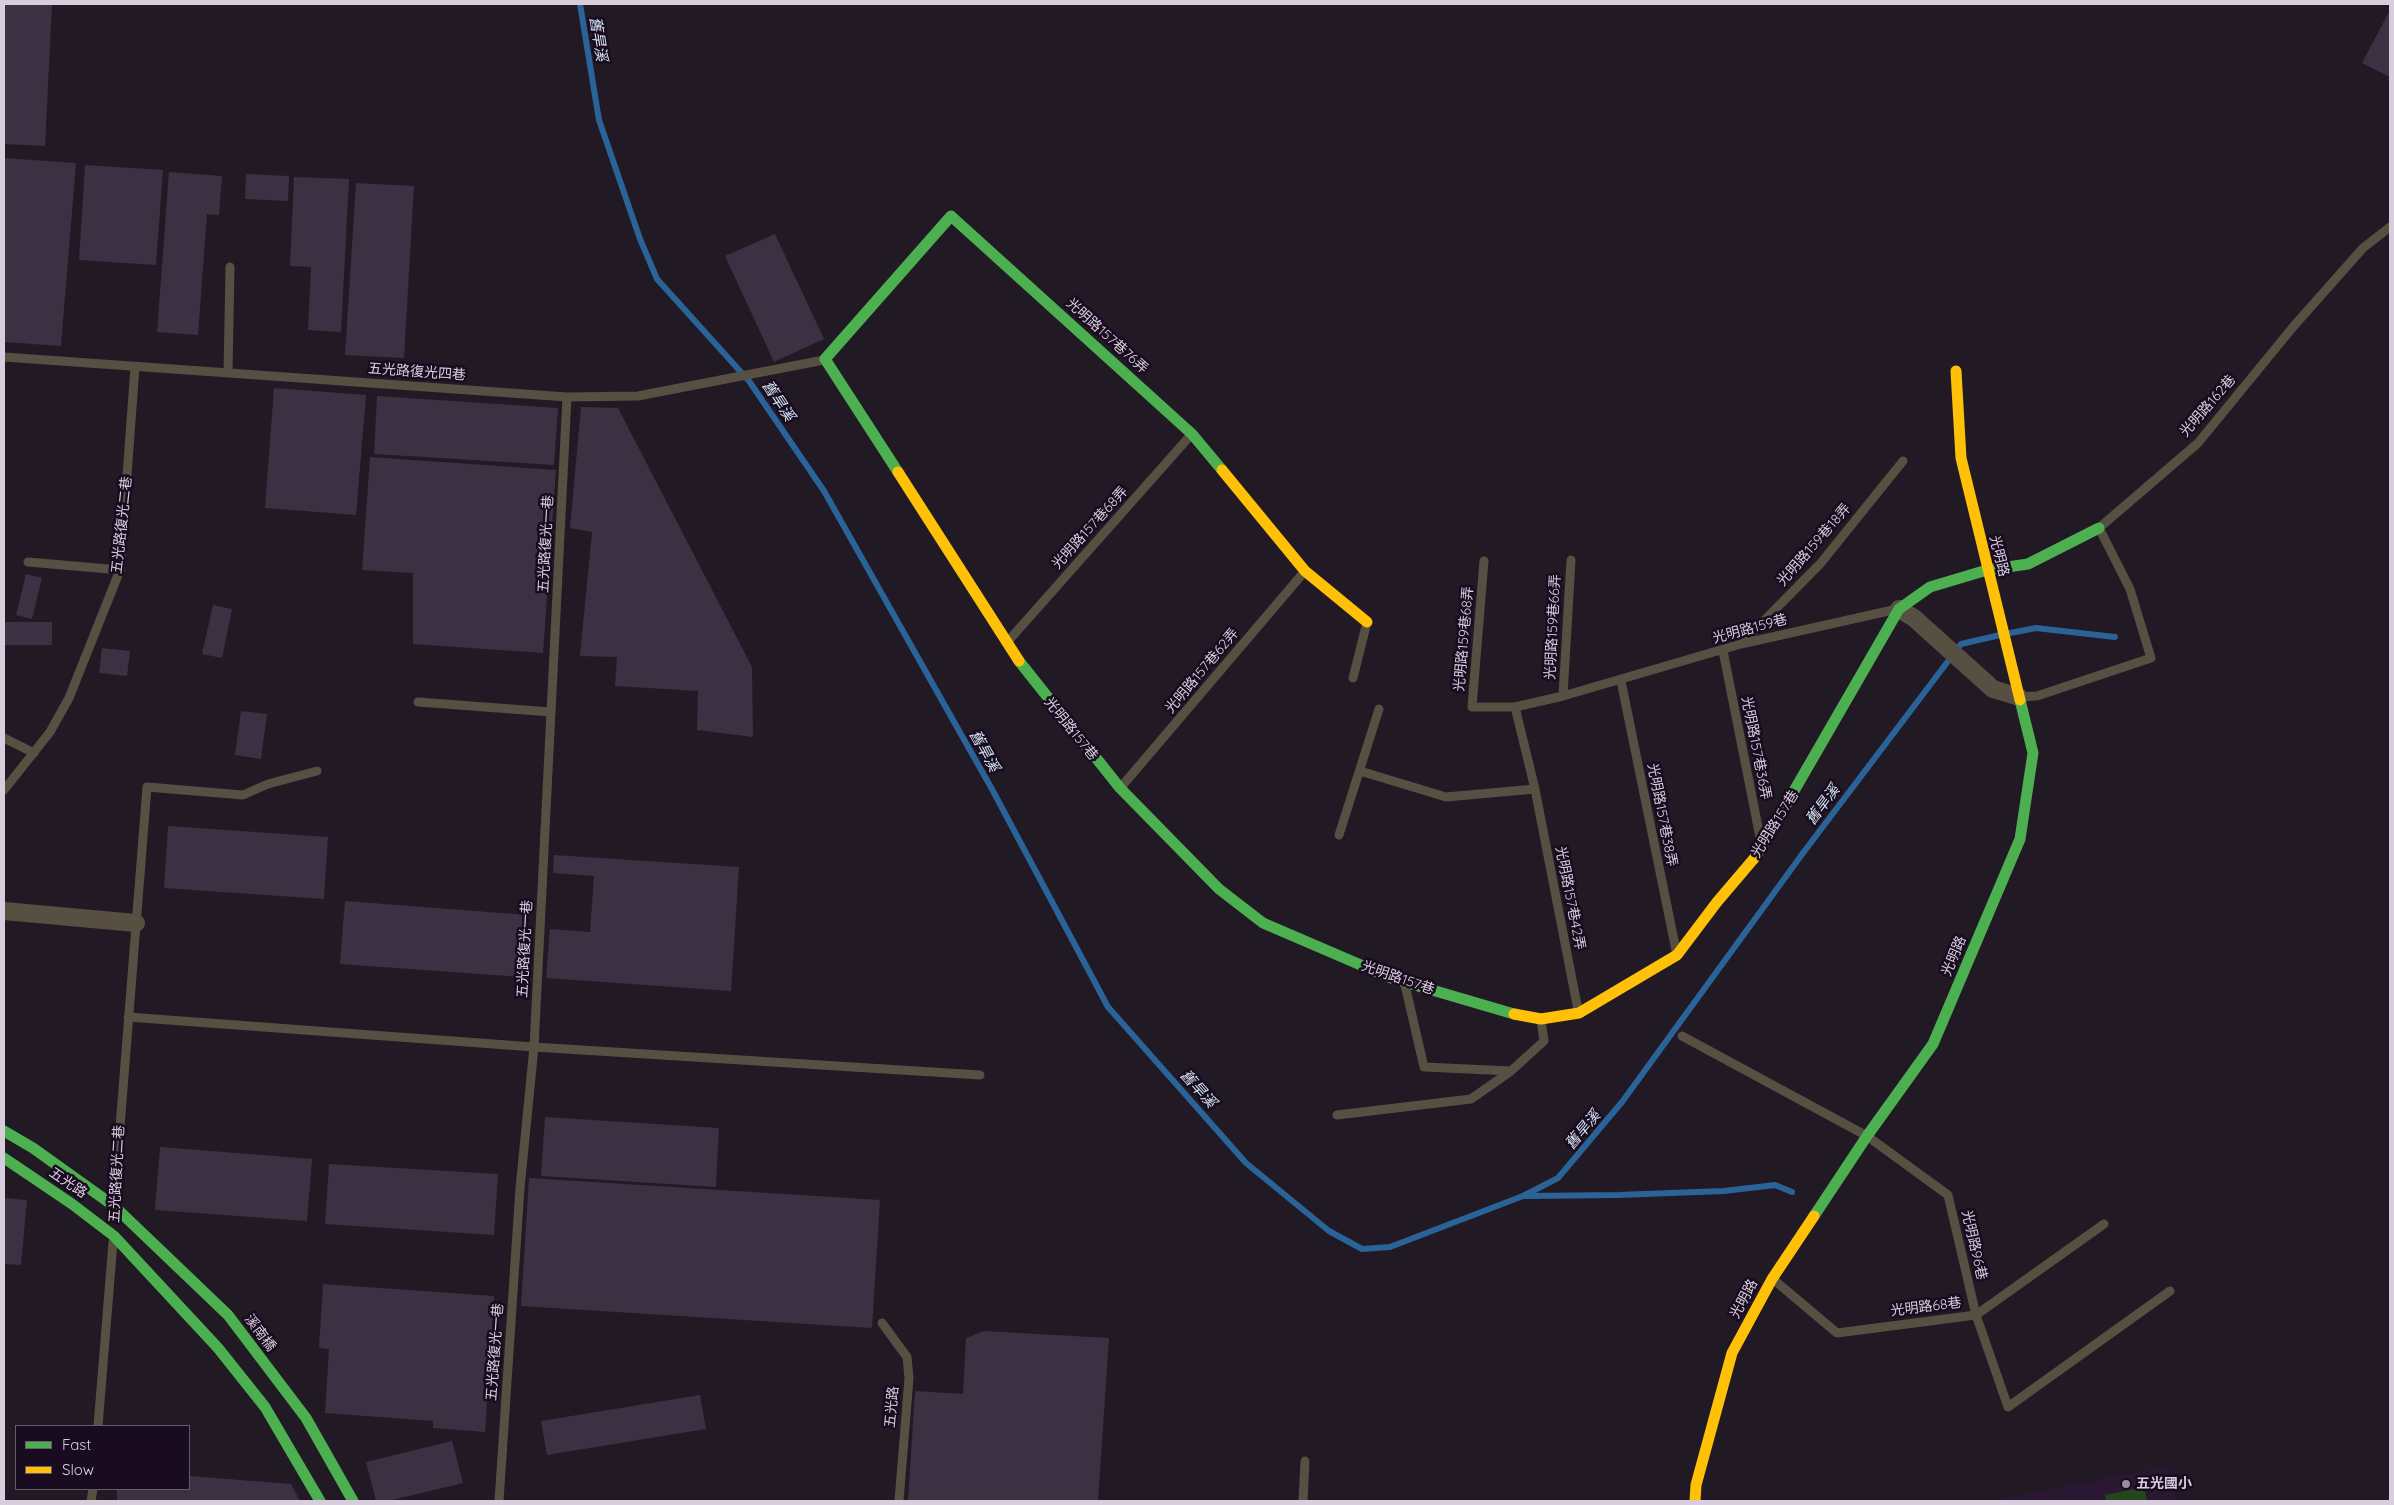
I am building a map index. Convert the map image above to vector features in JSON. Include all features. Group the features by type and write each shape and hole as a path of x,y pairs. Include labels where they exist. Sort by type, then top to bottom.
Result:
{"street":[{"name":"光明路157巷76弄","path":"826,359 950,216 966,228 1192,434 1305,571 1367,622"},
{"name":"光明路157巷","path":"826,359 1008,641 1024,670 1120,788 1219,889 1263,923 1405,982 1513,1014 1541,1020 1579,1012 1676,955 1717,902 1762,850 1906,614"},
{"name":"光明路","path":"1695,1501 1696,1485 1732,1353 1772,1279 1867,1136 1933,1044 2020,839 2033,753 1960,458 1956,371"},
{"name":"光明路162巷","path":"1987,570 2028,564 2099,528"},
{"name":"光明路159巷","path":"1906,614 1930,586 1987,570"},
{"path":"1906,614 1993,689 2019,697"},
{"path":"4,911 136,923"},
{"name":"五光路","path":"4,1131 33,1148 114,1211"},
{"name":"五光路","path":"4,1158 114,1231"},
{"name":"溪南橋","path":"114,1211 228,1315 306,1418 353,1501"},
{"path":"114,1231 218,1348 265,1407 320,1501"}],"lane":[{"name":"光明路162巷","path":"2099,528 2198,443 2293,327 2363,248 2390,227"},
{"path":"228,372 230,267"},
{"name":"五光路復光四巷","path":"4,357 567,396 638,396 826,359"},
{"name":"五光路復光二巷","path":"4,790 50,732 70,698 120,570 135,367"},
{"name":"五光路復光一巷","path":"499,1501 520,1188 534,1047 567,396"},
{"name":"光明路157巷68弄","path":"1008,641 1192,434"},
{"name":"光明路159巷18弄","path":"1741,644 1820,564 1903,460"},
{"path":"2019,697 2037,696 2151,658 2130,589 2099,528"},
{"name":"光明路159巷66弄","path":"1563,696 1571,560"},
{"name":"光明路159巷68弄","path":"1484,561 1472,707 1515,707"},
{"path":"28,562 120,570"},
{"name":"光明路157巷62弄","path":"1120,788 1305,571"},
{"name":"光明路159巷","path":"1515,707 1621,681 1741,644 1906,614"},
{"path":"1353,678 1367,622"},
{"name":"光明路157巷36弄","path":"1723,651 1762,850"},
{"name":"光明路157巷38弄","path":"1621,681 1676,955"},
{"path":"418,702 551,712"},
{"name":"光明路157巷42弄","path":"1515,707 1535,789 1579,1012"},
{"path":"1339,835 1379,709"},
{"path":"4,738 34,753"},
{"name":"五光路復光二巷","path":"114,1211 147,788 243,795 268,784 316,771"},
{"path":"1360,771 1446,798 1535,789"},
{"path":"1405,982 1424,1067 1511,1071"},
{"path":"128,1017 534,1047 980,1075"},
{"path":"1337,1116 1472,1099 1511,1071 1544,1042 1541,1020"},
{"name":"光明路96巷","path":"1682,1036 1867,1136 1948,1195 1976,1315 2008,1407 2170,1291"},
{"name":"光明路68巷","path":"1772,1279 1837,1333 1976,1315 2104,1224"},
{"name":"五光路復光二巷","path":"98,1425 114,1231"},
{"name":"五光路","path":"882,1323 907,1357 909,1378 899,1501"},
{"path":"1303,1501 1305,1461"}],"shaded area":[{"name":"五光國小","path":"2169,1466 2176,1501 1991,1501"}],"green space":[{"path":"2144,1487 2147,1501 2106,1501 2105,1495"}],"building":[{"path":"4,4 52,5 45,146 4,144"},
{"path":"2390,10 2390,77 2362,63"},
{"path":"4,158 76,163 61,346 4,342"},
{"path":"85,165 163,170 156,265 79,260"},
{"path":"169,172 222,176 219,215 207,214 198,335 157,332"},
{"path":"246,174 289,176 288,201 245,199"},
{"path":"294,177 349,179 341,332 308,330 311,267 290,266"},
{"path":"356,183 414,186 404,358 345,355"},
{"path":"775,234 824,339 774,362 725,256"},
{"path":"274,388 366,395 356,515 265,508"},
{"path":"377,396 558,408 554,465 374,454"},
{"path":"581,407 618,408 752,667 753,737 697,730 698,691 615,686 617,657 580,656 592,532 570,528"},
{"path":"370,457 556,470 543,653 413,644 413,573 362,570"},
{"path":"26,574 42,578 32,619 16,615"},
{"path":"213,605 232,609 222,658 202,654"},
{"path":"4,622 52,622 52,645 4,645"},
{"path":"102,648 130,651 127,676 99,673"},
{"path":"241,711 267,714 261,759 235,755"},
{"path":"168,826 328,837 324,899 164,888"},
{"path":"554,855 739,867 731,991 546,978 550,929 590,932 594,876 553,873"},
{"path":"345,901 527,915 522,977 340,964"},
{"path":"545,1117 719,1128 716,1187 541,1176"},
{"path":"160,1147 312,1159 307,1221 155,1210"},
{"path":"329,1164 498,1174 494,1235 325,1224"},
{"path":"529,1178 880,1200 872,1328 521,1306"},
{"path":"4,1198 27,1200 21,1265 4,1264"},
{"path":"323,1284 494,1296 485,1432 433,1428 433,1421 325,1413 329,1349 319,1348"},
{"path":"984,1331 1109,1338 1098,1501 908,1501 915,1391 963,1394 966,1338"},
{"path":"700,1395 706,1429 547,1455 541,1421"},
{"path":"452,1441 463,1483 388,1501 376,1501 366,1462"},
{"path":"190,1476 291,1484 300,1501 117,1501 117,1490 190,1490"}],"waterway":[{"name":"舊旱溪","path":"580,4 599,120 640,239 657,279 749,381 824,491 993,791 1108,1007 1246,1163 1329,1231 1362,1249 1390,1247 1523,1196 1558,1178 1622,1102 1803,853 1961,644 2000,635"},
{"name":"舊旱溪","path":"2010,633 2036,628 2115,637"},
{"path":"1525,1196 1724,1191 1775,1185 1792,1192"}],"traffic: fast":[{"path":"898,472 825,359 951,216 1192,434 1222,470"},
{"path":"1757,855 1899,609 1930,587 1987,570 2028,564 2099,528"},
{"path":"1019,661 1120,788 1219,889 1263,923 1391,978 1514,1014"},
{"path":"1814,1216 1867,1136 1933,1044 2020,839 2033,753 2020,700"},
{"path":"4,1131 33,1148 114,1206 228,1315 306,1418 353,1501"},
{"path":"4,1158 72,1204 114,1236 218,1348 265,1407 320,1501"}],"traffic: slow":[{"path":"1956,371 1961,458 2020,700"},
{"path":"1222,470 1305,571 1367,622"},
{"path":"898,472 1019,661"},
{"path":"1514,1014 1541,1019 1579,1013 1677,955 1717,902 1757,855"},
{"path":"1695,1501 1696,1485 1732,1353 1772,1279 1814,1216"}],"place":[{"name":"五光國小","path":"2126,1484"}]}
